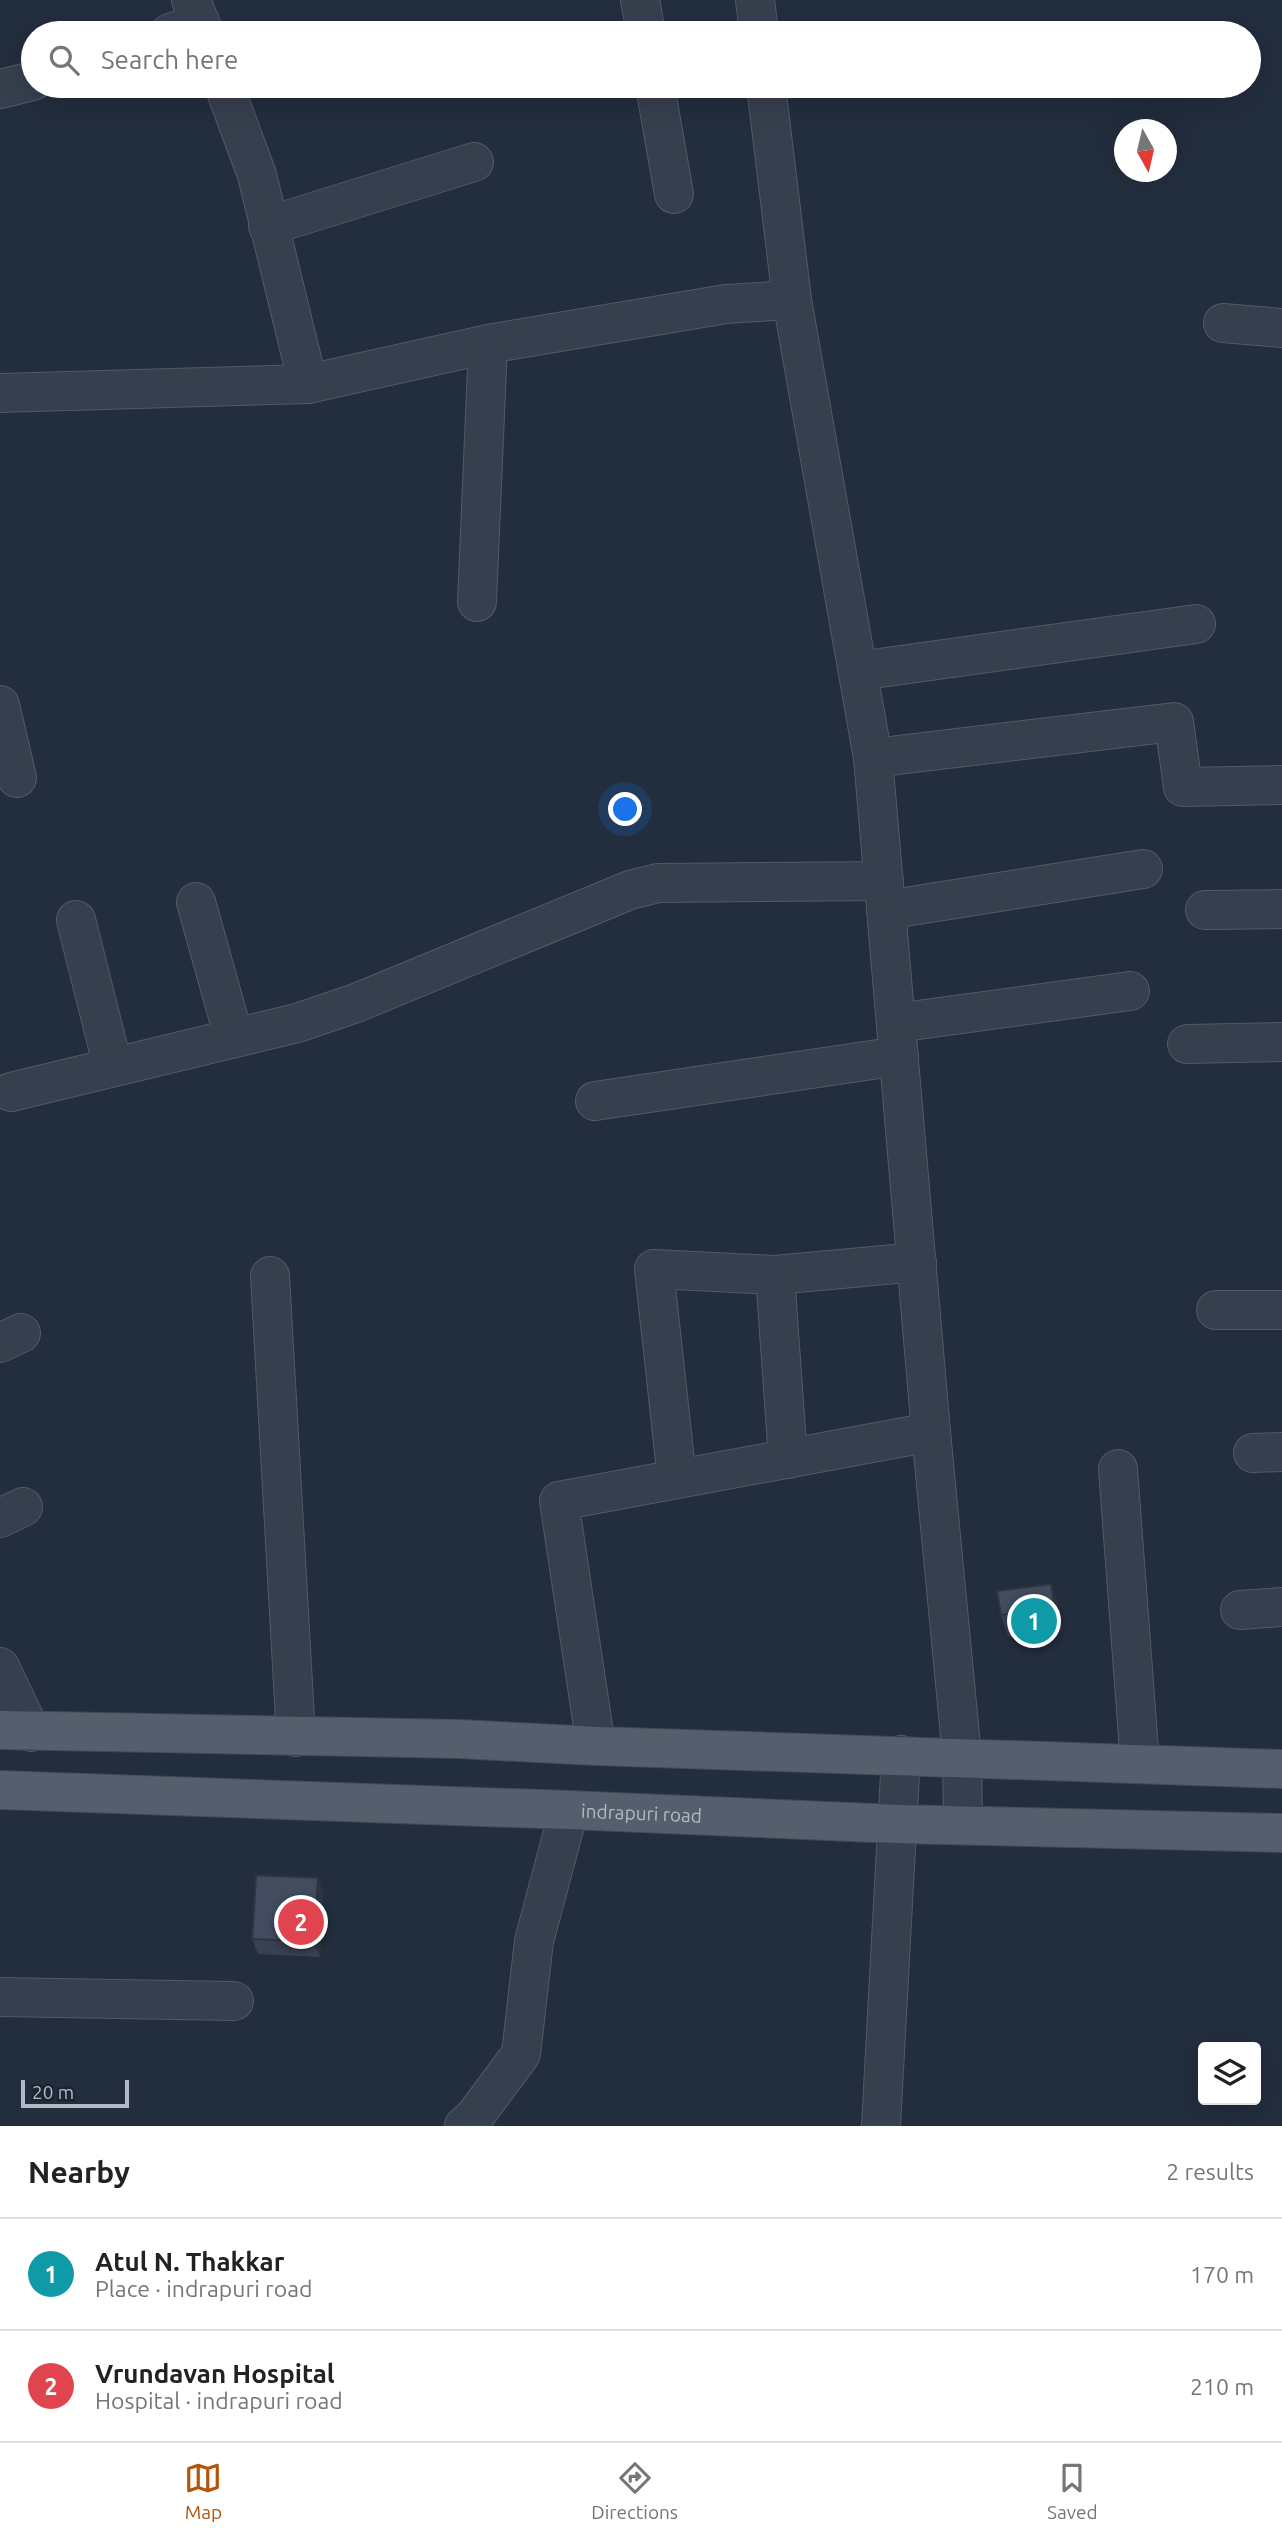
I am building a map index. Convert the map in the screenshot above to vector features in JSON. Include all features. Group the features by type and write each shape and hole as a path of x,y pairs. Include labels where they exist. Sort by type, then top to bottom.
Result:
{"main road":[{"path":"16,1731 459,1739 1282,1769"},
{"name":"indrapuri road","path":"0,1790 897,1824 1282,1833"}],"street":[{"path":"640,0 644,21"},
{"path":"755,0 758,21"},
{"path":"0,89 21,84"},
{"path":"228,98 257,175 308,384"},
{"path":"657,98 674,194"},
{"path":"767,98 792,300 873,758 962,1756 963,1825"},
{"path":"268,226 474,162"},
{"path":"0,393 308,384 488,344 726,304 792,300"},
{"path":"1223,323 1282,328"},
{"path":"477,602 488,344"},
{"path":"858,671 1196,624"},
{"path":"0,705 17,778"},
{"path":"873,758 1174,722 1184,787 1282,785"},
{"path":"11,1092 297,1023 356,1003 630,890 658,883 885,895 1143,869"},
{"path":"196,902 234,1038"},
{"path":"1205,910 1282,909"},
{"path":"76,920 113,1067"},
{"path":"596,1101 1130,991"},
{"path":"1186,1044 1282,1042"},
{"path":"677,1479 654,1269 775,1275 917,1262"},
{"path":"775,1275 788,1459"},
{"path":"270,1276 296,1737"},
{"path":"1216,1310 1282,1310"},
{"path":"596,1746 559,1501 931,1432"},
{"path":"1118,1469 1140,1763"},
{"path":"1240,1610 1282,1607"},
{"path":"0,1667 16,1731"},
{"path":"881,2126 901,1755"},
{"path":"464,2126 475,2116 521,2054 534,1941 569,1810"},
{"path":"0,1997 234,2001"}],"building":[{"path":"1051,1584 1055,1608 1001,1615 997,1591"},
{"path":"256,1875 318,1878 314,1942 252,1939"}],"place":[{"name":"Atul N. Thakkar","path":"1034,1621"},
{"name":"Vrundavan Hospital","path":"301,1922"}]}
